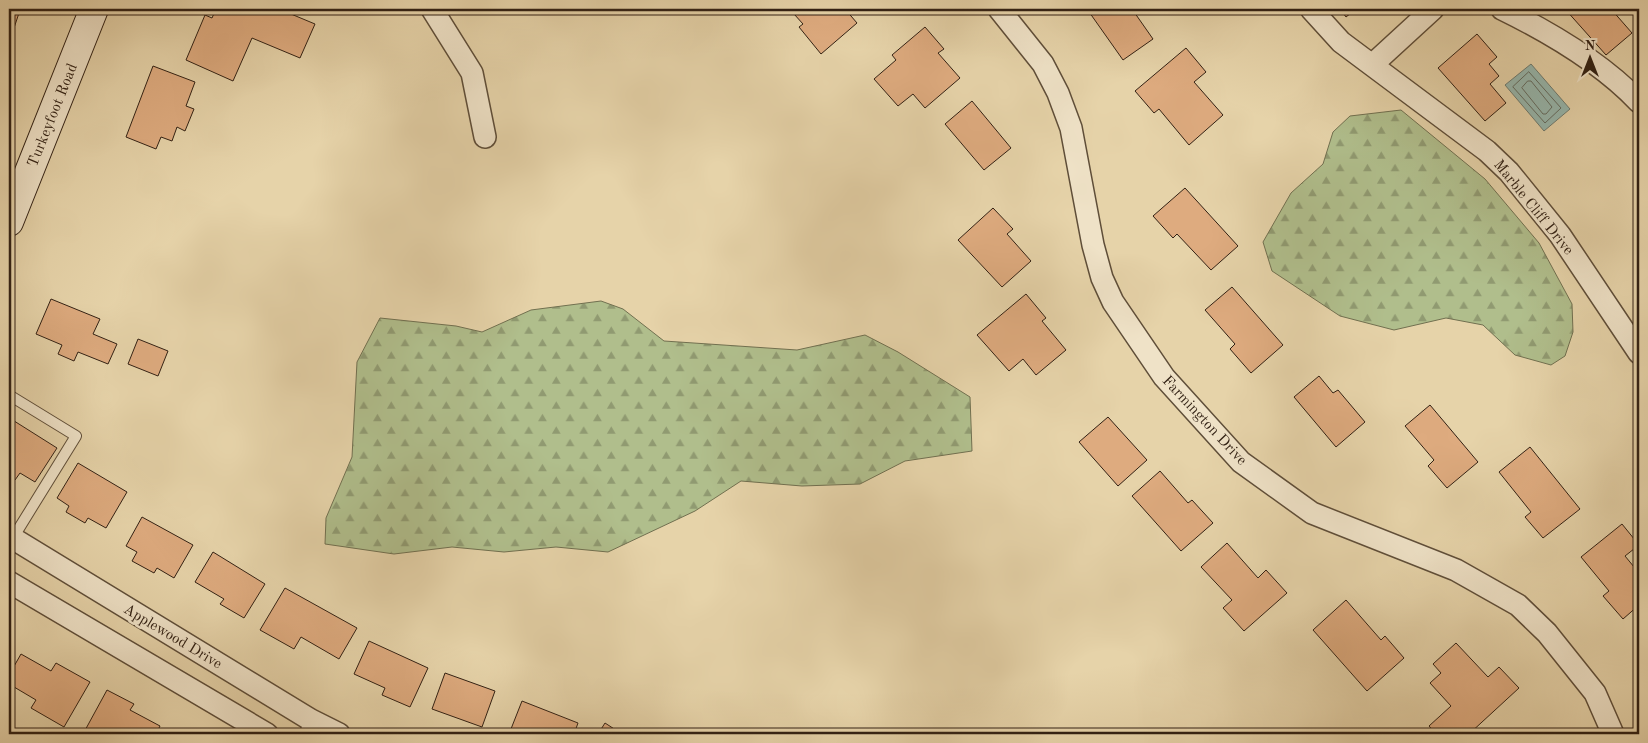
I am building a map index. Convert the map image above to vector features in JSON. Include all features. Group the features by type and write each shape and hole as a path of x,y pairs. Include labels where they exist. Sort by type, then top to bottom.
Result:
{"main road":[{"name":"Turkeyfoot Road","path":"10,217 94,9"}],"street":[{"path":"432,9 472,73 485,137"},
{"name":"Farmington Drive","path":"999,9 1043,64 1058,93 1072,128 1093,245 1102,278 1113,302 1164,377 1241,462 1312,513 1456,570 1518,605 1547,633 1595,693 1613,734"},
{"name":"Marble Cliff Drive","path":"1311,9 1340,42 1487,151 1509,172 1560,235 1639,354"},
{"path":"1372,65 1433,9"},
{"path":"1502,9 1534,24 1619,81 1639,102"},
{"name":"Applewood Drive","path":"11,537 308,727 339,734"},
{"path":"9,582 267,734"}],"lane":[{"path":"9,395 76,436 11,537"}],"green space":[{"path":"1401,110 1485,179 1539,243 1572,304 1573,332 1565,356 1551,365 1515,355 1483,325 1446,318 1394,330 1340,316 1272,271 1263,242 1291,193 1323,164 1333,132 1350,116"},
{"path":"601,301 623,309 664,341 797,350 865,335 898,352 970,397 972,451 905,461 860,484 802,486 741,481 695,511 608,552 556,547 504,552 452,547 394,554 325,544 326,518 352,457 357,362 380,318 456,326 482,332 531,310"}],"water":[{"path":"1531,64 1570,109 1544,131 1505,85"}],"building":[{"path":"9,9 19,13 9,43"},
{"path":"216,9 279,9 315,24 300,58 252,38 233,81 186,60 205,15 212,18"},
{"path":"800,9 845,9 857,23 821,54 799,27 803,24 794,14"},
{"path":"1087,9 1132,9 1153,39 1123,60"},
{"path":"1340,9 1356,9 1346,17"},
{"path":"1565,9 1611,9 1632,33 1606,55"},
{"path":"925,27 944,49 938,53 960,78 925,108 913,94 898,106 874,79 896,60 892,55"},
{"path":"1477,34 1497,57 1489,64 1499,76 1490,84 1506,103 1485,121 1438,68"},
{"path":"1186,48 1206,72 1194,82 1223,115 1189,145 1159,109 1154,113 1135,91"},
{"path":"153,66 195,82 186,106 194,109 185,131 177,127 172,141 161,137 156,149 126,137"},
{"path":"972,101 1011,148 984,170 945,124"},
{"path":"1185,188 1238,246 1211,270 1177,234 1173,238 1153,216"},
{"path":"993,208 1013,229 1007,234 1031,261 1002,287 958,240"},
{"path":"1232,287 1283,345 1251,373 1230,349 1235,344 1205,310"},
{"path":"1026,294 1046,318 1042,321 1066,350 1036,375 1023,359 1009,371 977,335"},
{"path":"51,299 100,319 93,334 117,344 108,364 78,352 74,361 58,354 62,345 36,334"},
{"path":"138,339 168,351 158,376 128,364"},
{"path":"1319,376 1333,393 1338,390 1365,422 1336,447 1294,397"},
{"path":"1430,405 1478,462 1447,488 1428,466 1434,460 1405,426"},
{"path":"1108,417 1147,460 1118,486 1079,442"},
{"path":"11,419 57,448 35,482 20,473 15,480 9,476 9,422"},
{"path":"1530,447 1580,509 1543,538 1525,517 1531,512 1499,472"},
{"path":"78,463 127,492 106,528 88,518 85,523 66,512 69,506 57,498"},
{"path":"1160,471 1188,503 1192,500 1213,523 1181,551 1132,496"},
{"path":"142,517 193,545 174,578 157,568 154,573 132,561 137,552 126,546"},
{"path":"1622,524 1639,545 1625,556 1639,573 1639,605 1623,619 1603,596 1609,591 1581,557"},
{"path":"1227,543 1258,578 1266,570 1287,593 1244,631 1223,608 1232,600 1201,567"},
{"path":"213,552 265,584 244,618 220,604 224,599 195,582"},
{"path":"285,588 357,628 339,659 301,637 294,649 260,630"},
{"path":"1346,600 1381,640 1385,636 1404,658 1367,691 1313,630"},
{"path":"9,623 13,626 9,634"},
{"path":"369,641 428,668 410,707 382,695 385,688 354,674"},
{"path":"1456,643 1488,677 1499,667 1519,688 1469,734 1436,734 1429,726 1451,706 1430,683 1441,673 1433,664"},
{"path":"1639,647 1639,659 1634,652"},
{"path":"21,654 51,671 56,663 90,682 64,727 31,708 36,700 9,684 9,675"},
{"path":"445,673 495,691 482,727 432,709"},
{"path":"107,690 134,704 130,710 160,726 156,734 83,734"},
{"path":"522,701 578,723 574,734 509,734"},
{"path":"605,723 622,734 598,734"},
{"path":"625,729 632,734 622,734"}]}
